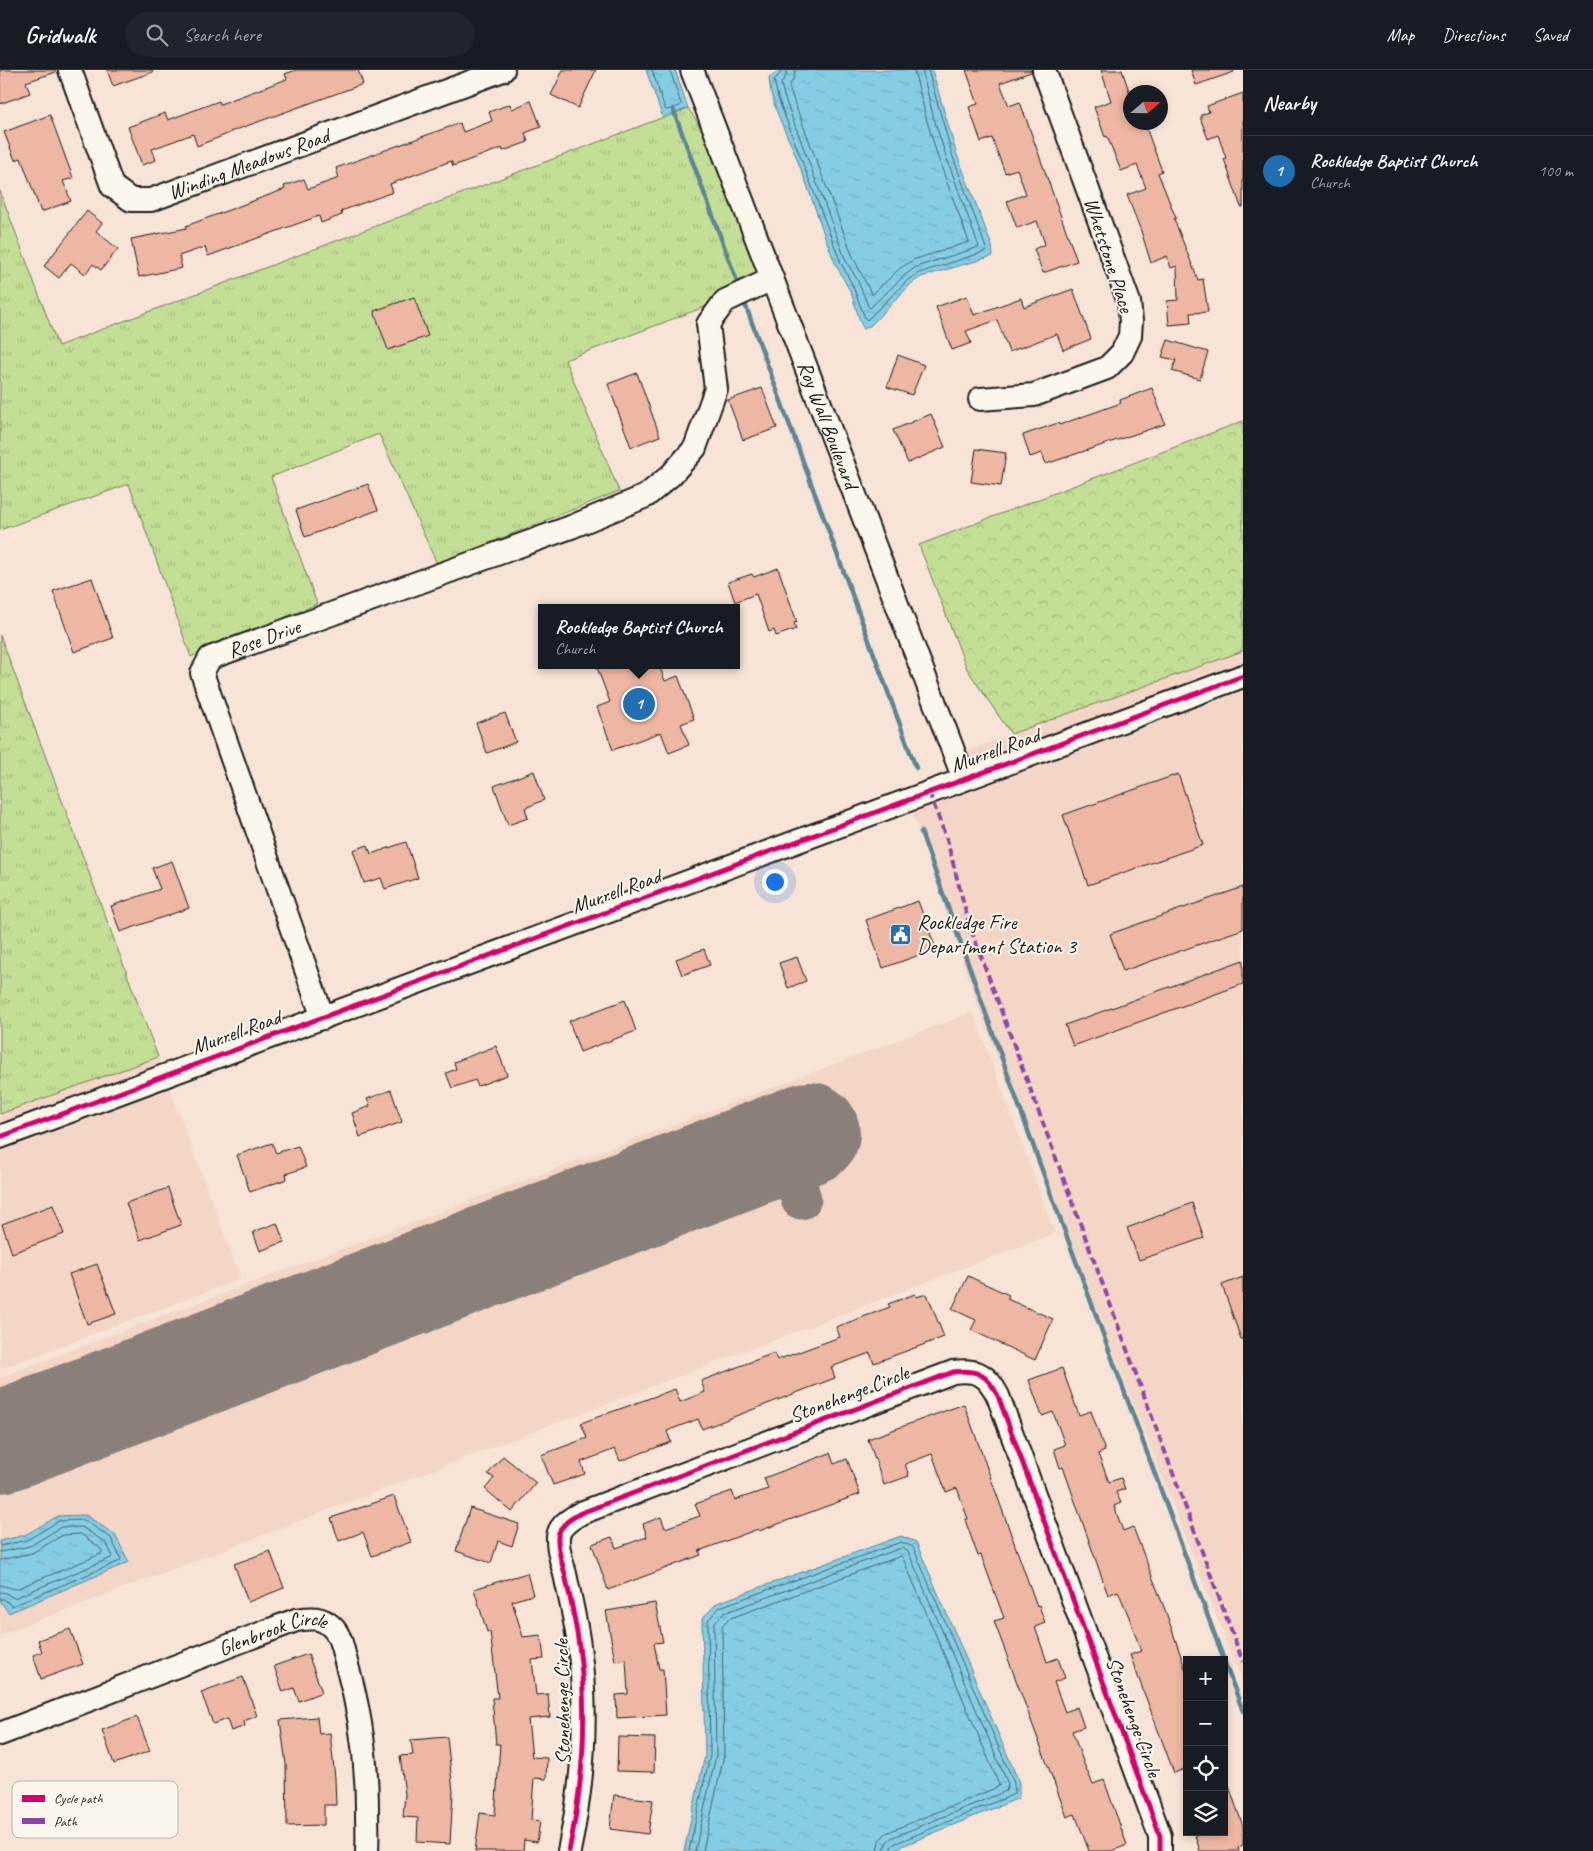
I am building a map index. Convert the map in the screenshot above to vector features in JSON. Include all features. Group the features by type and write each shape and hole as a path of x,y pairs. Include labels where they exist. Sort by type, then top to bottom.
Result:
{"street":[{"name":"Winding Meadows Road","path":"70,70 112,186 132,200 151,200 503,70"},
{"name":"Roy Wall Boulevard","path":"692,70 964,779"},
{"name":"Whetstone Place","path":"980,399 1034,395 1107,368 1122,353 1130,336 1129,302 1044,70"},
{"name":"Rose Drive","path":"323,1018 202,673 210,658 571,527 646,496 671,475 695,448 716,390 708,324 725,302 772,279"},
{"name":"Murrell Road","path":"0,1137 1243,676"},
{"name":"Stonehenge Circle","path":"569,1851 575,1823 583,1742 582,1678 579,1646 560,1554 558,1535 566,1522 580,1513 953,1372 968,1370 980,1373 992,1383 998,1396 1160,1836 1160,1851"},
{"name":"Glenbrook Circle","path":"0,1734 296,1620 312,1617 324,1621 333,1628 339,1639 352,1684 362,1727 367,1774 367,1851"}],"shaded area":[{"path":"1243,651 1243,667 970,768 963,752"},
{"path":"1243,684 1243,1684 978,1007 911,807"},
{"path":"973,1012 1055,1233 0,1635 0,1377"},
{"path":"158,1057 162,1069 0,1129 0,1114"},
{"path":"168,1084 241,1279 0,1369 0,1146"}],"green space":[{"path":"688,108 712,145 765,284 565,360 619,491 437,564 379,434 271,477 317,604 191,657 129,484 0,530 0,191 58,346"},
{"path":"1243,421 1243,651 1011,734 967,669 919,545"},
{"path":"0,635 158,1057 0,1114"}],"water":[{"path":"646,70 675,70 688,108 663,118"},
{"path":"780,70 932,70 956,152 992,246 993,256 921,277 912,283 870,326 864,329 851,293 835,263 802,172 772,98 769,77"},
{"path":"86,1515 115,1535 129,1562 9,1613 0,1601 0,1541 25,1535 58,1516"},
{"path":"901,1536 916,1542 1019,1782 1019,1798 890,1851 684,1851 705,1755 702,1619 717,1603"}],"building":[{"path":"0,70 55,70 56,72 26,82 30,93 0,104"},
{"path":"107,70 152,70 153,72 113,86"},
{"path":"296,70 358,70 363,84 230,132 197,146 193,134 152,149 156,160 142,165 128,127 165,113 168,120 219,101 220,104 287,79 285,74"},
{"path":"563,70 596,70 578,108 551,95"},
{"path":"966,70 1031,70 1031,72 1000,83 1009,106 1020,102 1077,261 1043,273 1034,249 1045,244 1037,221 1017,228 1007,201 1026,194 1017,169 1005,173 992,138 981,142 969,107 978,104"},
{"path":"1101,70 1122,70 1127,85 1123,85 1123,130 1147,130 1162,171 1158,173 1176,218 1174,219 1198,280 1203,279 1208,312 1190,313 1191,323 1169,325 1167,301 1178,300 1177,266 1171,268 1167,256 1151,263 1127,195 1146,188 1137,165 1121,171 1107,136 1105,137 1094,107 1111,101"},
{"path":"1191,70 1233,70 1234,72 1196,85"},
{"path":"1243,93 1243,207 1241,207 1224,159 1226,158 1218,135 1208,139 1201,115 1209,112 1207,106"},
{"path":"531,101 541,127 525,133 528,142 503,151 502,148 453,166 451,161 390,184 393,192 341,211 342,215 321,223 319,216 208,256 205,247 179,256 182,268 139,277 131,239 187,228 186,226 285,189 284,186 304,179 308,189 339,178 336,168 460,123 463,132 492,121 489,112 510,104 512,109"},
{"path":"50,115 73,178 63,181 71,201 41,212 21,158 15,160 4,132"},
{"path":"87,211 102,223 96,231 118,249 101,270 93,264 85,274 71,263 59,278 44,266"},
{"path":"1073,289 1091,339 1063,350 1057,334 1009,352 997,320 966,331 971,343 952,350 936,307 967,296 974,315 1021,298 1024,307"},
{"path":"414,297 428,336 388,350 374,311"},
{"path":"1168,340 1208,352 1200,379 1172,371 1176,360 1162,357"},
{"path":"898,355 924,365 912,395 887,387"},
{"path":"637,373 660,436 631,447 608,384"},
{"path":"762,388 777,428 743,440 728,400"},
{"path":"1152,388 1165,424 1046,464 1042,453 1030,457 1023,435 1058,423 1059,425 1121,403 1120,400"},
{"path":"931,414 945,447 908,463 893,430"},
{"path":"976,449 1006,453 1001,486 971,482"},
{"path":"368,484 378,510 305,537 296,510"},
{"path":"778,568 797,622 794,623 796,629 776,636 774,630 769,632 756,594 735,602 728,582 752,574 754,577"},
{"path":"92,578 113,638 74,652 53,591"},
{"path":"598,669 660,669 665,681 678,676 694,719 681,724 689,745 669,753 661,732 613,750 597,707 610,702"},
{"path":"505,713 516,742 487,753 476,723"},
{"path":"534,771 544,800 525,808 528,818 508,825 494,786"},
{"path":"1178,774 1203,845 1088,885 1063,815"},
{"path":"406,842 418,878 385,889 381,878 364,883 353,850 368,845 371,854"},
{"path":"172,861 189,908 120,932 111,906 160,889 152,868"},
{"path":"1243,887 1243,929 1123,971 1110,934"},
{"name":"Rockledge Fire Department Station 3","path":"918,901 936,949 883,968 866,920"},
{"path":"704,949 710,965 682,975 676,959"},
{"path":"797,957 806,981 788,988 779,963"},
{"path":"1243,960 1243,984 1073,1046 1065,1025"},
{"path":"625,1000 636,1031 580,1052 569,1021"},
{"path":"496,1046 507,1075 478,1086 475,1080 452,1088 446,1073 456,1069 454,1062"},
{"path":"391,1090 402,1122 360,1137 352,1113 370,1106 367,1099"},
{"path":"272,1143 276,1153 298,1146 306,1167 286,1174 287,1179 250,1192 237,1155"},
{"path":"168,1188 181,1225 140,1240 126,1203"},
{"path":"1192,1203 1204,1238 1139,1260 1127,1228"},
{"path":"53,1205 64,1234 12,1253 2,1224"},
{"path":"277,1223 284,1242 260,1251 253,1232"},
{"path":"97,1264 116,1314 87,1324 69,1274"},
{"path":"968,1276 1009,1295 1007,1299 1053,1319 1035,1360 971,1330 976,1320 952,1309"},
{"path":"1243,1277 1243,1339 1241,1339 1222,1285"},
{"path":"915,1294 916,1297 927,1294 944,1337 874,1363 870,1353 831,1367 835,1378 702,1429 698,1419 667,1431 671,1442 620,1461 615,1449 581,1462 585,1474 553,1485 541,1455 587,1438 581,1423 675,1389 680,1402 705,1392 701,1381 774,1353 777,1360 840,1337 836,1327 890,1307 888,1304"},
{"path":"1062,1368 1079,1415 1091,1411 1105,1451 1098,1454 1109,1482 1121,1478 1125,1489 1116,1492 1121,1503 1114,1506 1123,1531 1133,1527 1183,1662 1183,1770 1174,1773 1130,1655 1141,1651 1129,1617 1118,1591 1108,1595 1063,1467 1060,1468 1054,1449 1065,1445 1053,1412 1042,1416 1029,1380"},
{"path":"964,1404 1037,1606 1039,1605 1045,1623 1035,1627 1047,1662 1058,1658 1065,1678 1054,1682 1065,1712 1077,1707 1084,1727 1072,1731 1084,1764 1093,1784 1104,1780 1127,1845 1112,1851 1089,1851 1075,1814 1067,1817 994,1621 1004,1618 981,1555 978,1556 965,1520 968,1519 957,1488 946,1492 932,1454 905,1464 909,1476 884,1485 868,1439"},
{"path":"830,1453 834,1464 847,1459 860,1494 699,1551 701,1555 608,1590 592,1544 612,1537 616,1548 647,1537 643,1524 661,1517 665,1528 700,1516 695,1504 732,1491 735,1500 768,1489 764,1478"},
{"path":"503,1456 536,1483 512,1512 485,1489 494,1478 488,1474"},
{"path":"394,1496 411,1542 372,1556 363,1532 339,1541 331,1518"},
{"path":"470,1508 519,1524 512,1546 498,1541 491,1563 456,1551"},
{"path":"270,1551 284,1588 248,1602 234,1564"},
{"path":"527,1573 533,1595 512,1601 523,1637 541,1635 544,1659 532,1660 536,1695 548,1694 550,1717 528,1719 532,1757 547,1758 546,1779 534,1778 531,1820 540,1821 537,1842 524,1840 523,1851 475,1851 480,1813 495,1815 500,1744 496,1744 492,1698 498,1698 490,1631 487,1632 474,1589"},
{"path":"655,1603 663,1642 654,1643 659,1669 663,1669 666,1715 617,1718 616,1695 628,1694 626,1659 615,1661 606,1611"},
{"path":"70,1629 83,1664 41,1679 33,1655 42,1652 38,1640"},
{"path":"308,1654 322,1692 299,1701 294,1688 283,1692 274,1666"},
{"path":"243,1677 257,1716 244,1721 245,1726 231,1731 227,1719 213,1724 201,1692"},
{"path":"137,1717 150,1751 114,1764 102,1730"},
{"path":"317,1717 319,1734 330,1733 336,1805 324,1805 324,1825 287,1826 286,1764 280,1720"},
{"path":"447,1737 453,1792 450,1844 417,1842 418,1818 403,1817 405,1794 400,1756 413,1755 411,1740"},
{"path":"618,1737 655,1738 654,1772 617,1771"},
{"path":"1228,1784 1243,1826 1243,1845 1238,1847 1239,1851 1200,1851 1195,1836 1228,1836"},
{"path":"614,1795 653,1800 648,1834 610,1829"}],"waterway":[{"path":"673,109 738,284"},
{"path":"745,304 916,768"},
{"path":"921,832 1038,1159 1223,1656"},
{"path":"1228,1672 1243,1711"}],"taxiway":[{"path":"785,1142 801,1199"}],"runway":[{"path":"0,1442 809,1133"}],"marked path":[{"path":"929,792 947,840 969,924 1243,1662"}],"cycle path":[{"path":"0,1137 1243,676"},
{"path":"569,1851 581,1775 583,1697 578,1637 558,1546 558,1537 563,1525 581,1513 953,1372 961,1371 975,1372 985,1378 998,1396 1160,1836 1160,1851"}],"place":[{"name":"Rockledge Baptist Church","path":"639,704"},
{"name":"Rockledge Fire Department Station 3","path":"901,934"}]}
